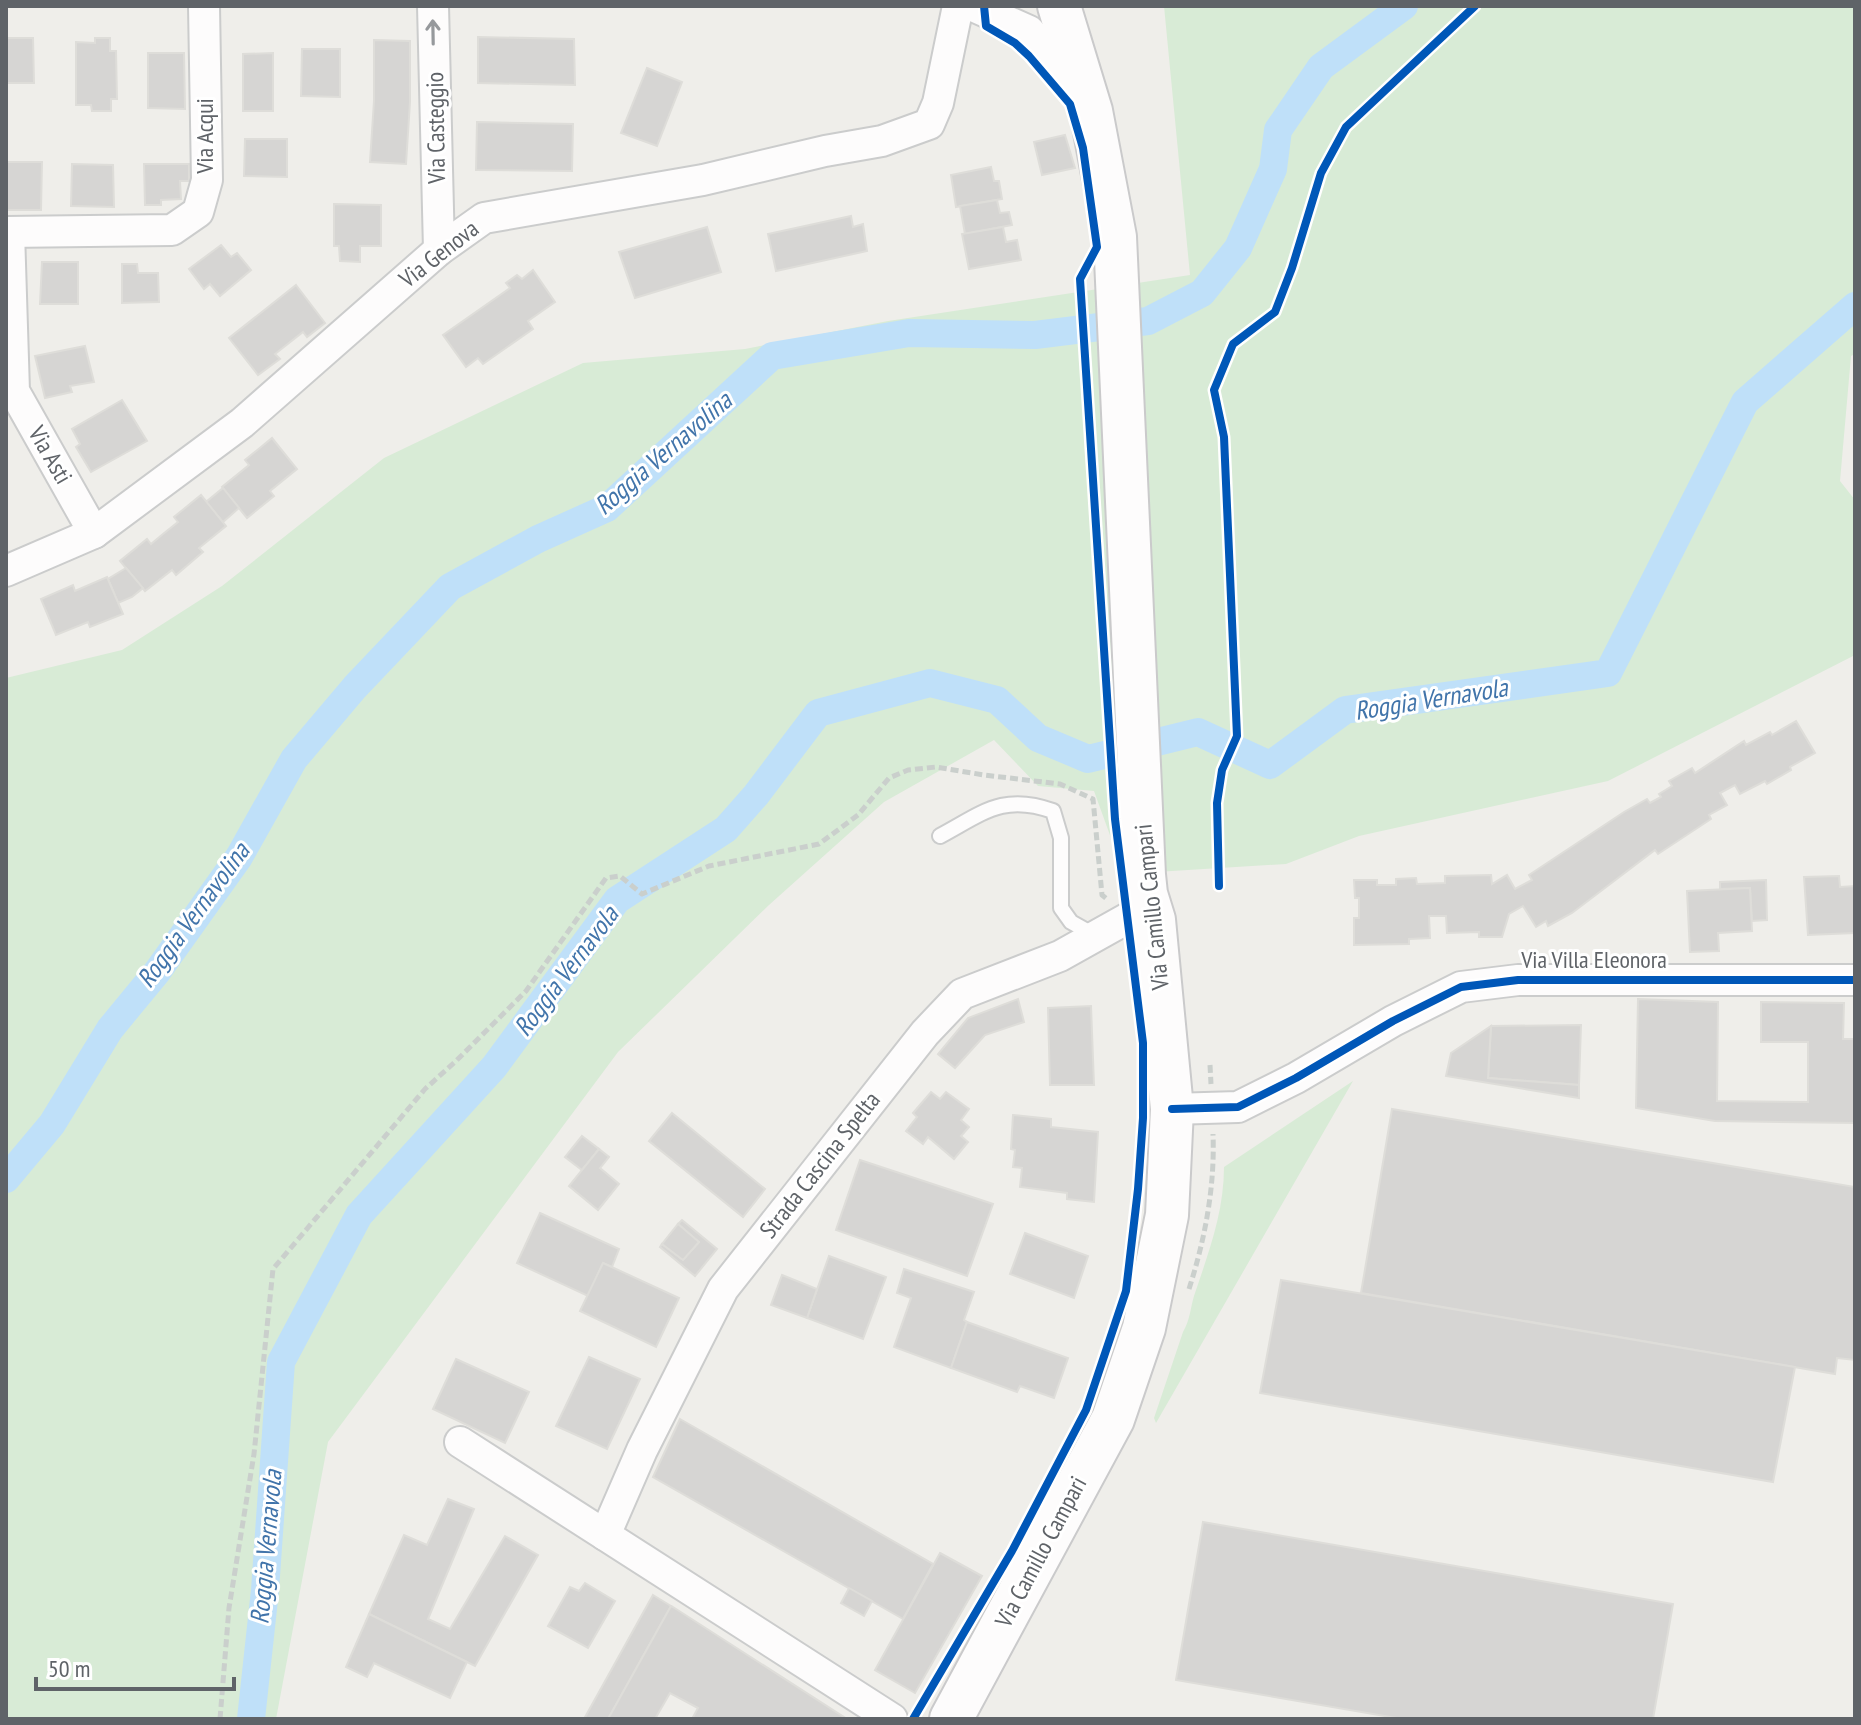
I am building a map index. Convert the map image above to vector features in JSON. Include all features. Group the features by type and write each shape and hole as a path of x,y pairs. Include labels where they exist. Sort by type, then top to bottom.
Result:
{"street":[{"name":"Via Acqui","path":"8,232 172,230 198,212 207,180 204,6"},
{"name":"Via Casteggio","path":"433,6 439,250"},
{"name":"Via Genova","path":"6,571 94,533 242,423 439,250 484,218 703,180 882,141 929,124 938,103 958,6"},
{"path":"973,6 1029,31 1063,69 1091,111"},
{"name":"Via Camillo Campari","path":"951,1719 1113,1419 1144,1328 1167,1215 1172,1109 1141,919 1146,894 1115,237 1091,111 1059,6"},
{"name":"Via Asti","path":"8,232 14,391 94,533"},
{"name":"Strada Cascina Spelta","path":"605,1535 642,1450 723,1289 925,1033 962,994 1060,956 1096,936 1141,919"},
{"name":"Via Villa Eleonora","path":"1172,1109 1238,1107 1461,987 1518,980 1855,980"},
{"path":"460,1442 892,1719"}],"lane":[{"path":"940,836 990,809 1010,803 1034,804 1053,811 1061,838 1061,908 1071,922 1096,936"}],"path":[{"path":"220,1719 229,1608 254,1454 273,1269 425,1089 526,991 606,878 620,876 642,894 709,866 819,844 858,815 889,778 908,770 936,767 1060,784 1093,799 1102,895 1141,919"}],"green space":[{"path":"1164,6 1855,6 1855,354 1851,356 1840,481 1855,500 1855,655 1608,781 1359,836 1286,864 1124,874 1094,791 1038,786 994,740 884,802 769,905 618,1052 328,1442 276,1719 6,1719 6,678 122,650 222,586 384,458 583,363 745,349 888,321 1190,275"},
{"path":"1353,1081 1156,1423 1154,1418 1189,1319 1214,1233 1224,1167"}],"building":[{"path":"478,37 574,39 575,85 478,83"},
{"path":"6,38 33,38 34,83 6,83"},
{"path":"95,38 110,38 110,51 116,51 117,99 111,99 111,111 92,111 91,105 76,105 76,42 95,43"},
{"path":"374,40 410,41 406,164 370,162"},
{"path":"302,49 340,49 340,97 301,96"},
{"path":"148,53 184,53 185,109 148,108"},
{"path":"273,53 273,111 243,111 243,54"},
{"path":"647,68 682,82 657,146 621,133"},
{"path":"477,122 573,124 572,171 476,170"},
{"path":"1065,135 1075,168 1042,175 1034,142"},
{"path":"245,139 287,139 287,177 244,176"},
{"path":"6,162 42,162 41,210 6,210"},
{"path":"72,164 113,165 114,207 71,206"},
{"path":"144,164 189,164 189,181 180,181 181,199 161,200 161,205 145,205"},
{"path":"991,167 994,181 999,181 1002,199 956,207 951,175"},
{"path":"997,200 1000,213 1009,212 1012,225 965,234 960,206"},
{"path":"334,204 381,205 381,246 360,246 360,262 340,261 339,246 334,246"},
{"path":"851,216 853,227 863,224 867,251 776,271 768,234"},
{"path":"707,227 721,272 635,298 619,252"},
{"path":"1003,227 1006,242 1017,240 1021,260 969,269 962,234"},
{"path":"221,245 231,257 237,253 251,270 220,296 210,284 204,289 189,269"},
{"path":"42,262 78,262 78,304 40,304"},
{"path":"122,264 137,264 138,273 158,273 159,302 122,303"},
{"path":"533,270 555,302 528,321 533,329 483,364 478,358 466,367 443,335 510,288 506,283 517,275 522,279"},
{"path":"296,285 325,323 307,337 303,332 275,354 280,359 258,375 229,338"},
{"path":"85,346 94,382 70,386 72,392 45,398 35,356"},
{"path":"122,400 147,441 91,472 76,447 80,444 72,429"},
{"path":"272,438 297,469 270,491 274,496 247,518 222,487 249,465 245,460"},
{"path":"223,488 239,508 223,522 206,502"},
{"path":"201,495 226,526 199,548 203,552 176,575 172,570 145,591 120,561 147,539 151,544 178,522 174,517"},
{"path":"126,568 143,588 118,603 108,579"},
{"path":"107,577 123,614 90,627 88,622 56,635 41,599 73,585 75,591"},
{"path":"1796,721 1815,753 1767,784 1765,781 1740,794 1735,785 1720,793 1727,805 1709,815 1711,819 1658,854 1655,850 1572,913 1548,926 1546,921 1536,927 1523,906 1509,914 1502,937 1479,937 1479,932 1447,933 1446,916 1429,916 1430,938 1409,939 1409,944 1354,945 1354,918 1359,918 1359,898 1355,898 1354,880 1377,880 1377,885 1396,885 1396,879 1416,878 1417,884 1445,883 1445,876 1491,875 1492,884 1507,875 1515,889 1532,880 1529,875 1624,812 1647,799 1650,803 1661,797 1659,794 1672,786 1669,781 1692,768 1695,773 1744,741 1746,745 1770,732 1772,735"},
{"path":"1839,876 1840,887 1855,886 1855,933 1808,935 1804,877"},
{"path":"1766,880 1767,920 1752,921 1750,888 1720,889 1720,882"},
{"path":"1750,888 1752,931 1718,933 1719,951 1690,952 1687,891"},
{"path":"1018,999 1024,1022 985,1035 955,1068 938,1054 968,1018"},
{"path":"1638,999 1718,1002 1717,1101 1808,1102 1808,1042 1761,1042 1761,1002 1844,1003 1843,1039 1855,1039 1855,1123 1715,1121 1636,1108"},
{"path":"1091,1006 1094,1085 1050,1085 1048,1008"},
{"path":"1581,1025 1579,1085 1488,1078 1491,1026"},
{"path":"1491,1026 1488,1078 1579,1085 1579,1098 1446,1076 1451,1053"},
{"path":"931,1092 940,1099 946,1092 969,1109 961,1120 969,1127 961,1136 968,1142 954,1159 928,1137 923,1144 906,1131 917,1117 913,1113"},
{"path":"1392,1109 1855,1187 1855,1360 1837,1358 1835,1374 1361,1293"},
{"path":"672,1113 765,1189 743,1217 649,1141"},
{"path":"1013,1115 1051,1119 1051,1127 1098,1132 1094,1202 1067,1199 1067,1193 1020,1187 1022,1168 1013,1167 1015,1150 1011,1149"},
{"path":"582,1136 599,1149 582,1170 565,1157"},
{"path":"599,1149 609,1157 600,1168 619,1184 598,1210 569,1186"},
{"path":"860,1160 993,1204 967,1276 836,1230"},
{"path":"540,1213 619,1249 612,1267 603,1263 588,1296 517,1263"},
{"path":"682,1220 717,1249 695,1276 660,1247 662,1244 683,1260 699,1242 678,1224"},
{"path":"678,1224 699,1242 683,1260 662,1244"},
{"path":"1025,1233 1088,1256 1074,1298 1010,1274"},
{"path":"829,1256 886,1277 863,1339 807,1318"},
{"path":"603,1263 679,1298 656,1347 580,1311"},
{"path":"904,1269 974,1292 951,1368 894,1347 911,1298 897,1293"},
{"path":"782,1275 817,1289 807,1318 771,1305"},
{"path":"1281,1280 1795,1367 1773,1482 1260,1393"},
{"path":"967,1322 1068,1358 1054,1398 1020,1386 1017,1392 951,1368"},
{"path":"589,1357 640,1379 607,1449 556,1426"},
{"path":"456,1359 529,1392 505,1443 433,1409"},
{"path":"680,1419 933,1564 903,1619 653,1477"},
{"path":"448,1499 474,1509 428,1619 450,1629 505,1536 538,1555 475,1666 369,1614 404,1535 427,1545"},
{"path":"1203,1522 1673,1604 1653,1719 1402,1719 1176,1680"},
{"path":"940,1553 982,1576 915,1693 875,1670"},
{"path":"585,1583 615,1601 588,1648 548,1626 570,1587 579,1591"},
{"path":"849,1588 872,1601 864,1616 841,1603"},
{"path":"653,1595 671,1606 608,1719 584,1719"},
{"path":"671,1606 847,1719 692,1719 698,1708 670,1693 655,1719 608,1719"},
{"path":"369,1614 467,1662 450,1698 374,1663 367,1677 346,1667"}],"waterway":[{"name":"Roggia Vernavolina","path":"6,1179 52,1124 110,1029 157,972 239,857 294,759 355,687 450,587 538,539 607,508 772,356 909,333 1035,335 1148,321 1202,293 1238,248 1273,169 1278,130 1321,67 1404,6"},
{"name":"Roggia Vernavola","path":"251,1719 265,1590 281,1362 359,1215 494,1067 617,900 726,829 818,713 930,683 997,700 1038,738 1088,759 1198,732 1270,765 1345,710 1608,673 1745,402 1855,306"}],"cycle path":[{"path":"913,1719 1012,1551 1086,1410 1126,1291 1143,1118 1143,1043 1115,819 1080,279 1097,247 1083,148 1070,104 1029,56 1015,43 986,26 984,6"},
{"path":"1219,886 1217,803 1222,770 1237,736 1224,437 1214,390 1233,344 1275,312 1321,173 1346,127 1475,6"},
{"path":"1172,1109 1238,1107 1461,987 1518,980 1855,980"}]}
